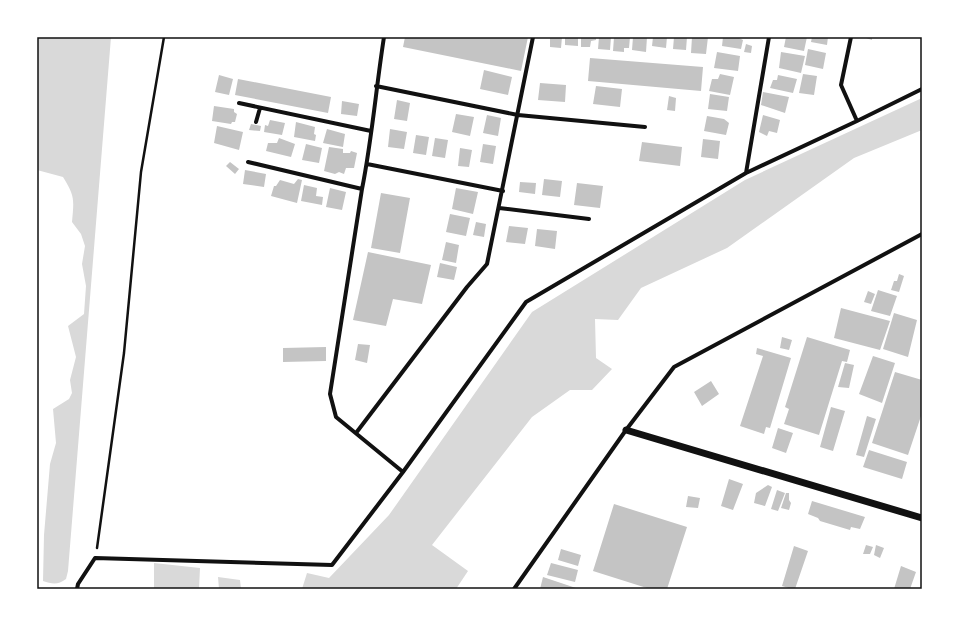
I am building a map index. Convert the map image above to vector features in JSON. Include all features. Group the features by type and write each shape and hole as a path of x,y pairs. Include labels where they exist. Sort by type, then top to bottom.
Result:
{"street":[{"path":"384,37 376,86 367,164 330,394 336,417 403,472"},
{"path":"356,433 467,287 487,264 533,37"},
{"path":"746,173 769,37"},
{"path":"851,37 841,85 857,121"},
{"path":"376,86 518,115 645,127"},
{"path":"77,589 78,584 95,558 332,565 403,472 526,302 746,173 922,89"},
{"path":"239,103 371,131"},
{"path":"256,122 260,108"},
{"path":"248,162 362,189"},
{"path":"367,164 502,191"},
{"path":"499,208 589,219"},
{"path":"514,589 626,430 674,367 922,234"},
{"path":"626,430 922,518"}],"path":[{"path":"95,558 124,354 141,172 164,37"}],"shaded area":[{"path":"37,37 111,37 68,571 66,579 55,583 43,581 44,535 50,464 56,443 53,409 69,399 72,393 70,380 76,357 68,326 84,314 86,286 82,264 85,246 81,234 72,222 73,198 63,177 37,170"},
{"path":"922,98 922,130 854,158 727,248 641,288 618,320 595,319 596,358 612,369 592,390 570,390 532,417 432,545 468,571 456,589 302,589 307,573 329,578 389,515 532,312 745,180"},
{"path":"154,563 200,568 199,589 154,589"},
{"path":"218,577 240,580 241,589 219,589"}],"building":[{"path":"405,37 528,37 521,71 403,47"},
{"path":"550,37 562,37 561,48 550,47"},
{"path":"565,37 578,37 578,46 565,45"},
{"path":"581,37 596,37 596,40 591,41 590,47 581,47"},
{"path":"599,37 611,37 610,50 598,49"},
{"path":"614,37 630,37 629,48 624,48 624,52 613,51"},
{"path":"633,37 647,37 646,52 632,50"},
{"path":"653,37 667,37 666,48 652,46"},
{"path":"674,37 687,37 686,50 673,49"},
{"path":"692,37 708,37 706,54 691,53"},
{"path":"723,37 737,37 743,40 741,49 722,46"},
{"path":"786,37 807,37 804,51 784,47"},
{"path":"812,37 828,37 827,45 811,42"},
{"path":"863,37 872,37 872,40"},
{"path":"746,44 752,46 751,53 744,52"},
{"path":"808,49 826,53 823,69 805,65"},
{"path":"717,52 740,56 738,71 714,68"},
{"path":"781,52 805,56 801,73 779,68"},
{"path":"590,58 703,67 701,91 588,81"},
{"path":"484,70 512,77 508,95 480,89"},
{"path":"720,74 734,77 730,95 709,91 712,79 718,79"},
{"path":"803,74 817,76 814,95 799,93"},
{"path":"219,75 233,79 229,95 215,92"},
{"path":"778,75 797,79 793,93 770,88 773,80 777,80"},
{"path":"238,79 331,97 328,113 235,95"},
{"path":"540,83 566,85 565,102 538,100"},
{"path":"596,86 622,89 620,107 593,104"},
{"path":"763,92 789,97 785,113 761,105"},
{"path":"710,94 729,97 727,111 708,109"},
{"path":"669,96 676,98 675,111 667,110"},
{"path":"397,100 410,103 407,121 394,119"},
{"path":"342,101 359,104 357,116 341,114"},
{"path":"214,106 234,109 234,112 237,114 235,122 232,122 231,124 212,121"},
{"path":"456,114 474,117 470,136 452,132"},
{"path":"487,115 501,118 498,136 483,133"},
{"path":"763,115 780,120 777,133 769,131 767,136 759,132"},
{"path":"707,116 724,119 729,123 726,135 704,131"},
{"path":"270,120 285,123 282,135 264,132 265,125 268,126"},
{"path":"296,122 315,127 315,141 294,137"},
{"path":"251,124 261,126 260,131 249,130"},
{"path":"217,126 243,132 239,150 214,143"},
{"path":"327,129 345,134 343,147 323,143"},
{"path":"390,129 407,132 404,149 388,147"},
{"path":"416,135 429,137 426,155 413,153"},
{"path":"279,138 295,144 291,157 266,151 268,143 277,143"},
{"path":"435,138 448,140 445,158 432,156"},
{"path":"703,139 720,141 718,159 701,157"},
{"path":"642,142 682,147 680,166 639,161"},
{"path":"306,144 322,148 319,163 302,160"},
{"path":"483,144 496,146 493,164 480,162"},
{"path":"329,147 343,149 343,153 350,153 351,151 357,153 354,168 346,168 344,174 339,172 335,174 324,171"},
{"path":"460,148 472,150 469,167 458,166"},
{"path":"230,162 239,169 235,174 226,166"},
{"path":"245,170 266,174 264,187 243,184"},
{"path":"298,179 302,180 297,203 271,196 274,186 276,186 280,180 294,184"},
{"path":"544,179 562,181 560,197 542,195"},
{"path":"520,182 536,183 535,194 519,192"},
{"path":"577,183 603,186 600,208 574,205"},
{"path":"304,185 317,188 316,196 323,197 322,205 301,201"},
{"path":"330,188 346,192 342,210 326,207"},
{"path":"456,188 478,192 473,214 452,209"},
{"path":"381,193 410,198 400,253 371,248"},
{"path":"450,214 470,218 466,236 446,232"},
{"path":"476,222 486,224 484,237 473,235"},
{"path":"509,226 528,228 525,244 506,242"},
{"path":"537,229 557,231 555,249 535,246"},
{"path":"446,242 459,245 456,263 442,260"},
{"path":"368,252 431,265 422,304 393,299 386,326 353,320"},
{"path":"440,263 457,267 454,280 437,277"},
{"path":"899,274 904,276 899,292 891,290 894,281 897,281"},
{"path":"878,290 897,296 890,316 871,311"},
{"path":"868,291 875,294 871,304 864,302"},
{"path":"841,308 890,321 880,350 834,338"},
{"path":"894,313 917,320 908,357 883,349"},
{"path":"782,337 792,340 789,350 780,348"},
{"path":"807,337 850,350 847,362 842,361 819,435 784,424 789,409 785,407"},
{"path":"358,344 370,345 367,363 355,360"},
{"path":"326,347 326,361 283,362 283,348"},
{"path":"757,348 791,358 770,428 766,427 764,434 740,426 763,356 756,354"},
{"path":"873,356 895,363 882,403 859,394"},
{"path":"845,363 854,365 849,388 838,387"},
{"path":"895,372 922,380 922,413 908,455 872,443"},
{"path":"711,381 719,394 702,406 694,392"},
{"path":"831,407 845,411 833,451 820,447"},
{"path":"867,416 876,419 864,457 856,455"},
{"path":"778,428 793,433 786,453 772,448"},
{"path":"869,450 907,462 902,479 863,467"},
{"path":"729,479 743,484 733,510 721,506"},
{"path":"768,485 772,487 765,506 754,503 756,493"},
{"path":"777,490 785,493 778,511 771,509"},
{"path":"786,493 789,493 789,500 791,503 789,510 781,508"},
{"path":"688,496 700,498 698,508 686,507"},
{"path":"812,501 865,517 860,529 851,527 850,530 820,521 818,518 808,514"},
{"path":"614,504 687,527 667,589 650,589 593,571"},
{"path":"866,545 873,547 870,554 863,554"},
{"path":"876,545 884,548 880,558 874,555"},
{"path":"794,546 808,551 795,589 792,589 782,586"},
{"path":"561,549 581,555 578,566 558,560"},
{"path":"551,563 578,570 575,582 547,575"},
{"path":"901,566 916,572 910,589 894,589"},
{"path":"543,577 579,589 540,589"}]}
